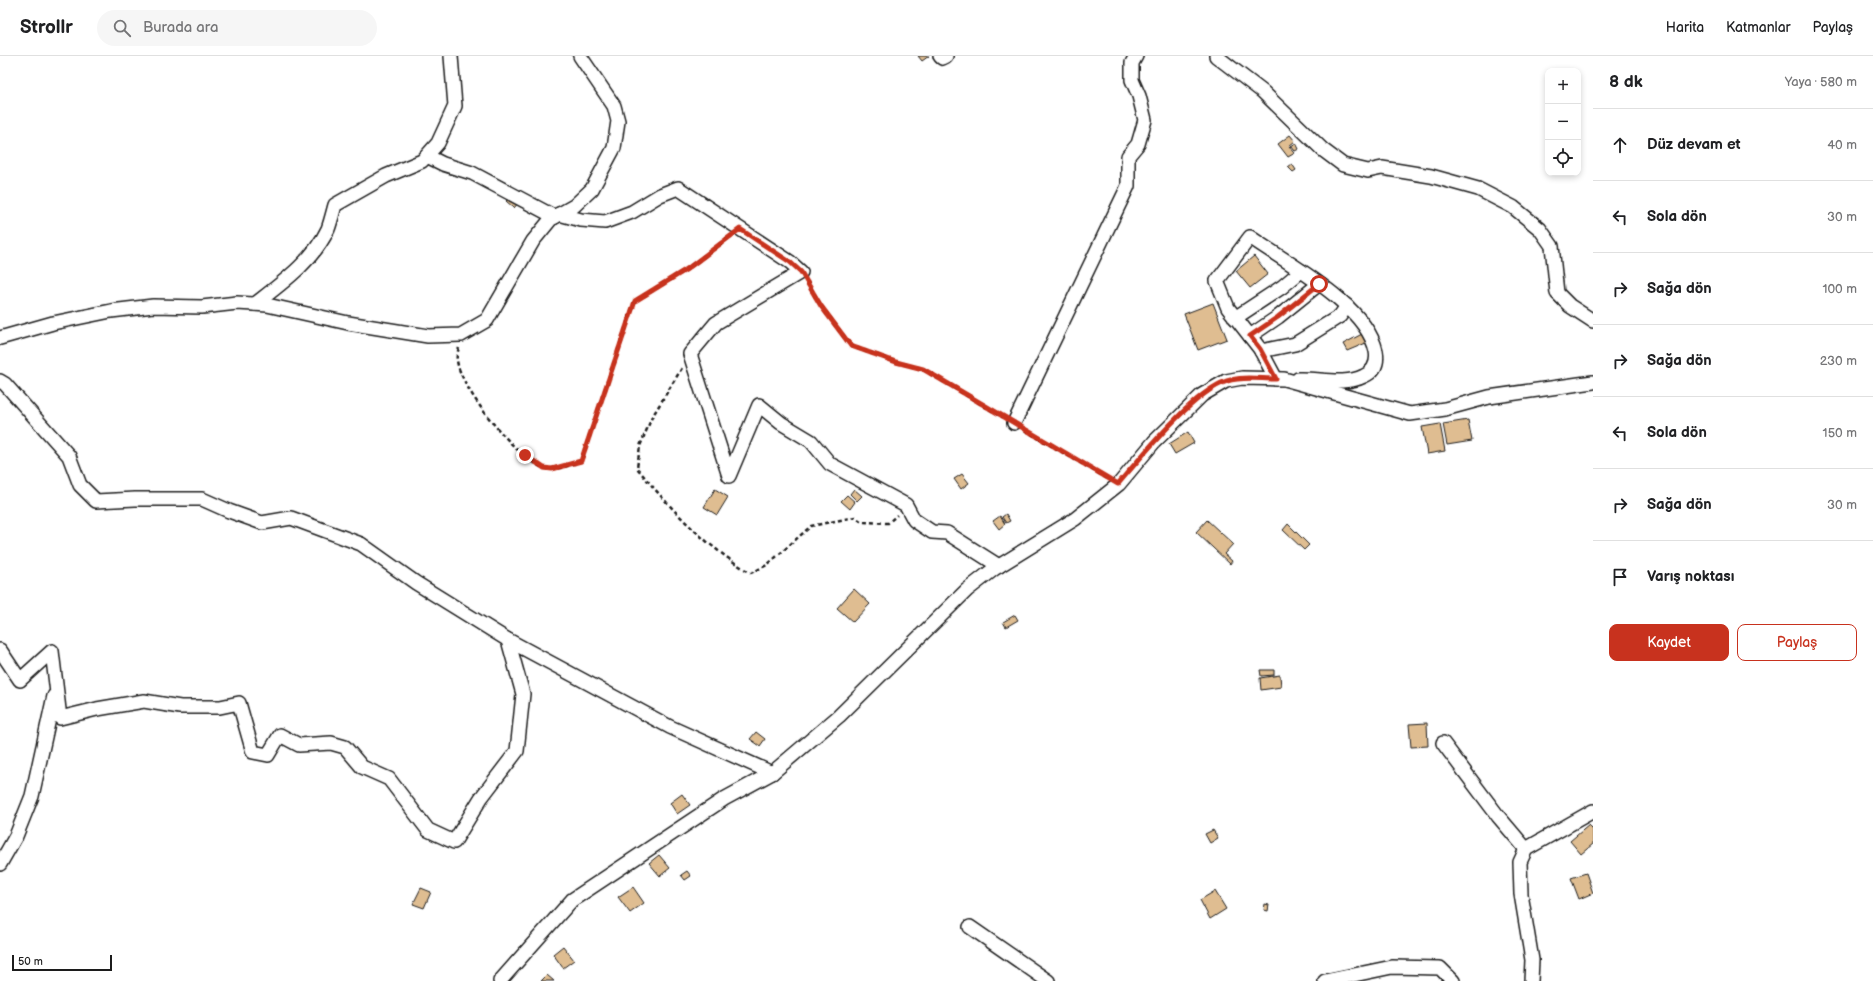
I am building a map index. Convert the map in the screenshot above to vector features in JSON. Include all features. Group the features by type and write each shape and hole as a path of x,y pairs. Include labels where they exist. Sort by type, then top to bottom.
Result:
{"street":[{"path":"255,304 290,276 313,252 328,229 335,205 386,176 422,161 438,143 455,106 451,56"},
{"path":"0,338 54,323 111,311 153,306 202,307 237,303 267,305 348,323 428,336 461,335 487,320 533,241 557,216 574,206 592,189 614,148 618,121 614,106 580,56"},
{"path":"940,56 942,58 946,56"},
{"path":"1014,423 1128,186 1128,156 1138,144 1145,120 1139,96 1132,80 1132,63 1136,56"},
{"path":"1216,56 1263,92 1323,150 1344,165 1368,171 1382,168 1431,176 1478,189 1513,207 1540,229 1552,246 1557,293 1570,306 1593,321"},
{"path":"427,156 443,164 472,173 557,216 581,220 605,222 632,212 660,195 678,188 790,262 801,272 716,323 690,354 729,476 759,405 781,423 811,441 830,464 906,506 914,520 932,532 946,533 999,566"},
{"path":"500,981 572,900 724,799 772,773 839,716 968,590 999,566 1075,518 1118,484 1154,442 1202,395 1226,381 1242,378 1280,379 1312,378 1345,382 1364,377 1372,370 1378,360 1374,341 1363,324 1347,306 1301,271 1250,237 1216,281 1228,308 1261,351 1280,379 1410,414 1445,410 1489,397 1593,382"},
{"path":"1236,318 1282,287 1301,271"},
{"path":"1250,336 1278,317 1319,284"},
{"path":"1261,351 1295,344 1340,316 1347,306"},
{"path":"0,381 6,384 69,456 80,485 96,501 135,499 202,499 262,524 291,518 361,544 416,583 508,640 670,727 772,773"},
{"path":"52,651 60,718 97,709 144,701 180,707 220,707 239,702 253,752 268,755 280,735 299,745 331,743 345,747 362,767 389,779 428,830 454,842 481,798 517,751 523,694 508,640"},
{"path":"0,650 20,680 52,651"},
{"path":"0,864 16,836 32,796 54,695 52,651"},
{"path":"1443,742 1498,816 1526,849"},
{"path":"1530,981 1532,960 1522,894 1520,862 1526,849 1593,812"},
{"path":"970,927 1048,981"},
{"path":"1325,981 1392,967 1440,968 1454,981"}],"path":[{"path":"461,335 456,360 465,382 488,418 503,436 525,455 544,468 552,469 581,461 635,301 687,269 740,229"},
{"path":"801,272 821,306 851,346 896,362 923,369 1118,484"},
{"path":"690,354 652,417 640,446 637,468 658,494 699,534 730,560 751,572 767,565 811,526 854,517 862,522 888,523 906,506"}],"building":[{"path":"918,56 929,56 922,61"},
{"path":"1290,135 1295,141 1289,146 1295,153 1288,157 1278,144"},
{"path":"1296,143 1299,149 1295,151 1291,146"},
{"path":"1292,164 1296,170 1293,172 1288,167"},
{"path":"512,195 519,202 514,208 506,201"},
{"path":"1254,256 1268,274 1250,288 1236,271"},
{"path":"1213,303 1227,339 1198,350 1184,314"},
{"path":"1362,334 1366,343 1347,351 1343,344"},
{"path":"1468,420 1472,441 1447,445 1443,424"},
{"path":"1440,424 1445,451 1427,454 1422,427"},
{"path":"1188,432 1194,443 1175,454 1169,444"},
{"path":"962,474 969,483 961,489 954,479"},
{"path":"715,489 728,497 717,515 704,507"},
{"path":"854,489 862,496 857,501 850,494"},
{"path":"847,495 855,502 850,509 841,501"},
{"path":"1006,514 1010,521 1006,523 1002,517"},
{"path":"1000,516 1005,524 999,529 993,521"},
{"path":"1207,520 1233,544 1224,554 1232,561 1230,564 1196,532"},
{"path":"1288,524 1309,545 1304,550 1283,530"},
{"path":"854,589 870,604 853,622 837,608"},
{"path":"1015,615 1018,620 1006,627 1003,622"},
{"path":"1260,670 1274,670 1274,675 1261,676"},
{"path":"1280,675 1281,687 1261,690 1260,678"},
{"path":"1427,723 1428,746 1411,747 1409,724"},
{"path":"756,732 765,739 760,746 750,739"},
{"path":"682,794 690,805 677,814 670,803"},
{"path":"1589,825 1593,829 1593,844 1581,854 1570,841"},
{"path":"1213,830 1218,838 1210,843 1205,834"},
{"path":"659,855 670,868 660,876 649,863"},
{"path":"687,871 691,876 685,880 681,875"},
{"path":"1586,873 1593,893 1579,899 1571,878"},
{"path":"633,887 644,903 630,913 618,897"},
{"path":"421,888 431,892 424,908 413,904"},
{"path":"1215,891 1226,909 1210,919 1200,900"},
{"path":"1265,904 1269,905 1268,911 1264,910"},
{"path":"563,946 574,960 563,968 553,954"},
{"path":"547,975 554,981 541,981"}],"route":[{"path":"525,455 544,468 552,469 581,461 635,301 687,269 740,229 790,262 801,272 821,306 851,346 896,362 923,369 1118,484 1154,442 1202,395 1226,381 1242,378 1276,379 1260,349 1250,336 1278,317 1319,284"}]}
